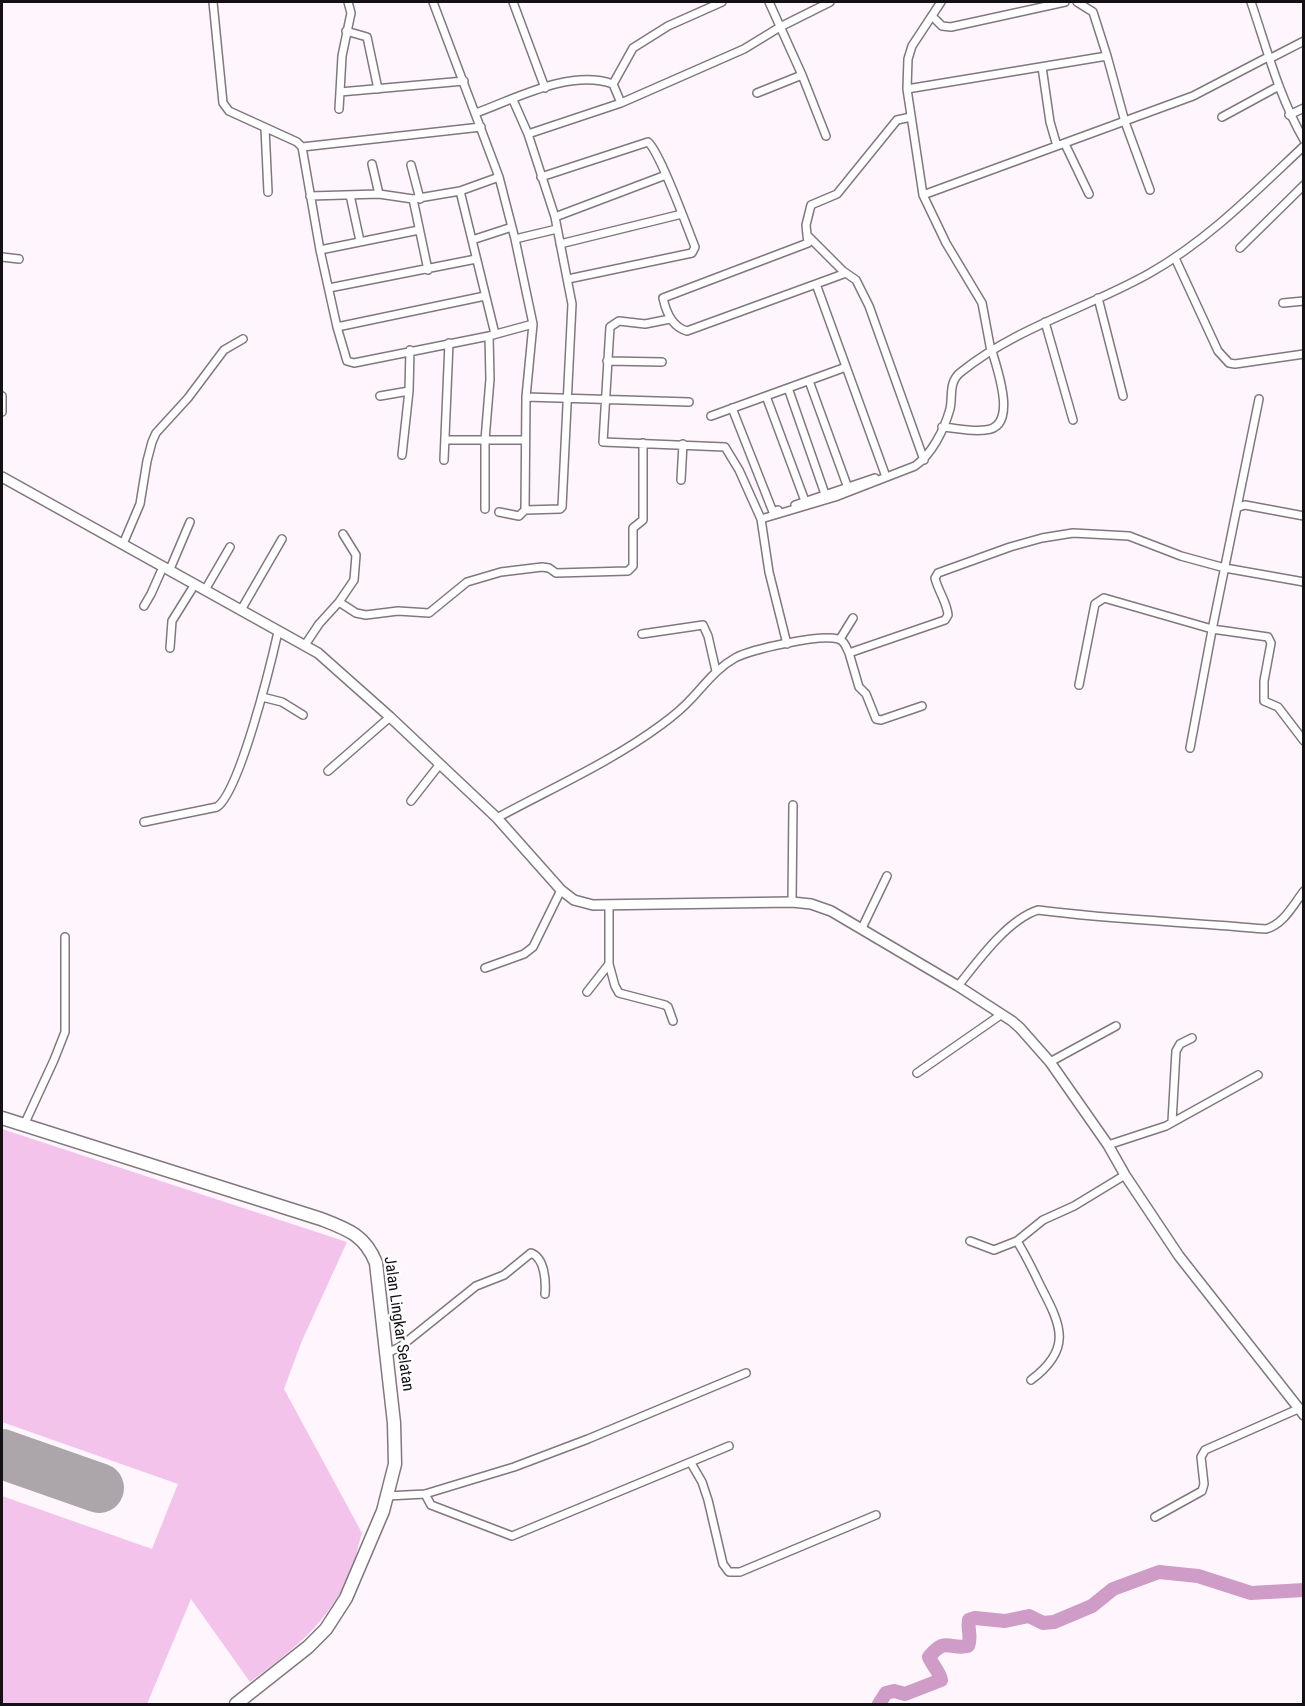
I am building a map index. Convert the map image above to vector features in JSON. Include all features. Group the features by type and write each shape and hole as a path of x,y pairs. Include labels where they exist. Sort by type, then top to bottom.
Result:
{"highway":[{"name":"Jalan Lingkar Selatan","path":"2,1119 345,1228 362,1239 370,1249 376,1263 394,1423 394,1464 387,1496 362,1563 346,1598 332,1620 308,1647 236,1704"}],"street":[{"path":"213,2 223,103 230,111 297,142 302,147 320,250 346,359 350,363 492,335 533,324"},
{"path":"339,109 342,56 351,13 348,2"},
{"path":"433,2 498,177 512,227 533,324 526,397 525,510 519,516 499,512"},
{"path":"513,2 545,88"},
{"path":"613,84 633,48 669,26 718,2"},
{"path":"769,2 826,136"},
{"path":"528,134 621,103 744,49 780,27 830,2"},
{"path":"941,2 912,46 908,59 907,89 922,195 946,243 982,303 1005,401 996,426 985,430 942,427"},
{"path":"932,16 942,26 951,27 1065,2"},
{"path":"1077,2 1093,12 1125,122 1150,190"},
{"path":"1251,2 1289,115 1304,140"},
{"path":"346,31 367,37 378,89"},
{"path":"922,195 1193,96 1304,41"},
{"path":"907,89 1107,56"},
{"path":"1042,67 1047,88 1049,114 1057,146"},
{"path":"757,93 802,75"},
{"path":"476,113 566,80 591,79 613,84"},
{"path":"340,92 464,81"},
{"path":"613,84 621,103"},
{"path":"1222,117 1279,86"},
{"path":"513,100 528,134 555,217 572,304 562,507 560,510 553,511 525,510"},
{"path":"1289,115 1304,108"},
{"path":"846,273 687,331 680,329 670,319 663,298 808,243 806,225 811,205 837,194 897,120 911,117"},
{"path":"302,147 481,127"},
{"path":"265,128 268,192"},
{"path":"541,177 648,142 666,176 695,247 694,252 568,279"},
{"path":"1065,144 1089,194"},
{"path":"732,408 773,512 915,466 931,451 950,409 954,378 992,351 1045,322 1148,274 1175,258 1221,224 1304,146"},
{"path":"372,164 379,194"},
{"path":"411,165 419,230 428,270"},
{"path":"555,217 666,176"},
{"path":"310,196 379,194 416,199 460,191 498,177"},
{"path":"1240,248 1304,185"},
{"path":"460,191 492,335 485,440 485,509"},
{"path":"350,195 360,241"},
{"path":"560,244 682,214"},
{"path":"471,240 512,227"},
{"path":"515,240 557,229"},
{"path":"320,250 419,230"},
{"path":"807,236 856,280 869,306 924,460"},
{"path":"2,257 19,259"},
{"path":"1175,258 1218,351 1229,363 1304,354"},
{"path":"329,288 476,259"},
{"path":"816,284 885,476"},
{"path":"337,327 485,296"},
{"path":"1098,298 1123,396"},
{"path":"1283,303 1304,300"},
{"path":"670,319 645,324 619,321 610,327 603,442 725,447 739,470 761,519 769,572 787,644"},
{"path":"1045,322 1073,420"},
{"path":"123,544 140,504 147,461 156,433 188,398 224,350 243,339"},
{"path":"444,460 449,343"},
{"path":"402,455 409,392 410,351"},
{"path":"607,361 662,362"},
{"path":"711,416 846,367"},
{"path":"809,381 848,488"},
{"path":"789,388 825,494"},
{"path":"380,396 409,392"},
{"path":"2,396 2,412"},
{"path":"766,396 806,501"},
{"path":"526,397 689,402"},
{"path":"1190,748 1259,399"},
{"path":"445,440 525,440"},
{"path":"339,602 356,613 366,615 398,610 425,613 433,610 467,582 501,572 542,567 549,568 556,573 628,571 633,566 633,528 643,520 643,443"},
{"path":"681,480 683,444"},
{"path":"761,519 835,497 885,476"},
{"path":"2,477 318,653 440,764 497,819 561,890 574,900 609,906 792,902 819,906 862,928 958,986 1020,1028 1050,1062 1108,1145 1125,1175 1179,1256 1301,1412 1206,1450 1201,1457 1204,1484 1202,1491 1155,1517"},
{"path":"1239,507 1245,505 1304,516"},
{"path":"144,606 190,522"},
{"path":"849,653 945,620 948,609 936,585 935,578 938,573 1010,547 1042,538 1073,533 1129,536 1181,556 1225,568 1304,582"},
{"path":"305,645 354,579 356,555 343,534"},
{"path":"241,610 282,539"},
{"path":"205,590 230,547"},
{"path":"170,648 172,621 195,584"},
{"path":"1079,685 1095,604 1100,599 1108,598 1212,629 1270,639 1264,681 1264,701 1278,707 1304,741"},
{"path":"840,639 853,618"},
{"path":"642,634 703,625 708,636 716,671"},
{"path":"144,822 222,804 262,697 278,632"},
{"path":"497,819 598,764 659,727 690,700 716,671 738,657 760,649 823,639 840,639 849,653 859,687 866,694 876,719 881,720 922,706"},
{"path":"262,697 282,702 303,715"},
{"path":"328,771 390,717"},
{"path":"411,801 440,764"},
{"path":"792,902 793,805"},
{"path":"862,928 887,876"},
{"path":"485,968 524,954 533,947 561,890"},
{"path":"958,986 989,948 1011,927 1028,913 1038,910 1103,919 1205,923 1266,929 1275,927 1304,891"},
{"path":"609,906 609,964 615,986 619,993 665,1005 674,1021"},
{"path":"24,1125 54,1060 64,1032 65,937"},
{"path":"587,992 609,964"},
{"path":"917,1073 1002,1014"},
{"path":"1050,1062 1116,1026"},
{"path":"1172,1122 1176,1051 1180,1044 1192,1038"},
{"path":"1108,1145 1161,1129 1258,1075"},
{"path":"970,1241 994,1250 1017,1241 1043,1220 1074,1206 1125,1175"},
{"path":"1017,1241 1056,1315 1060,1332 1052,1361 1031,1380"},
{"path":"387,1353 400,1347 476,1287 504,1275 531,1253 536,1256 546,1276 545,1294"},
{"path":"387,1496 425,1494 504,1470 588,1439 746,1373"},
{"path":"425,1494 431,1504 512,1536 729,1446"},
{"path":"691,1463 702,1482 723,1564 729,1572 740,1572 876,1515"}],"shaded area":[{"path":"2,1129 347,1242 301,1343 284,1389 362,1533 352,1569 343,1588 321,1620 296,1646 250,1682 191,1599 147,1704 2,1704 2,1496 152,1549 178,1484 2,1422"}],"waterway":[{"path":"879,1704 886,1693 894,1691 905,1694 941,1680 929,1657 944,1645 968,1646 969,1620 975,1618 1005,1621 1029,1616 1043,1623 1054,1622 1092,1606 1113,1589 1159,1572 1198,1576 1251,1593 1304,1590"}],"runway":[{"path":"2,1454 99,1488"}]}
